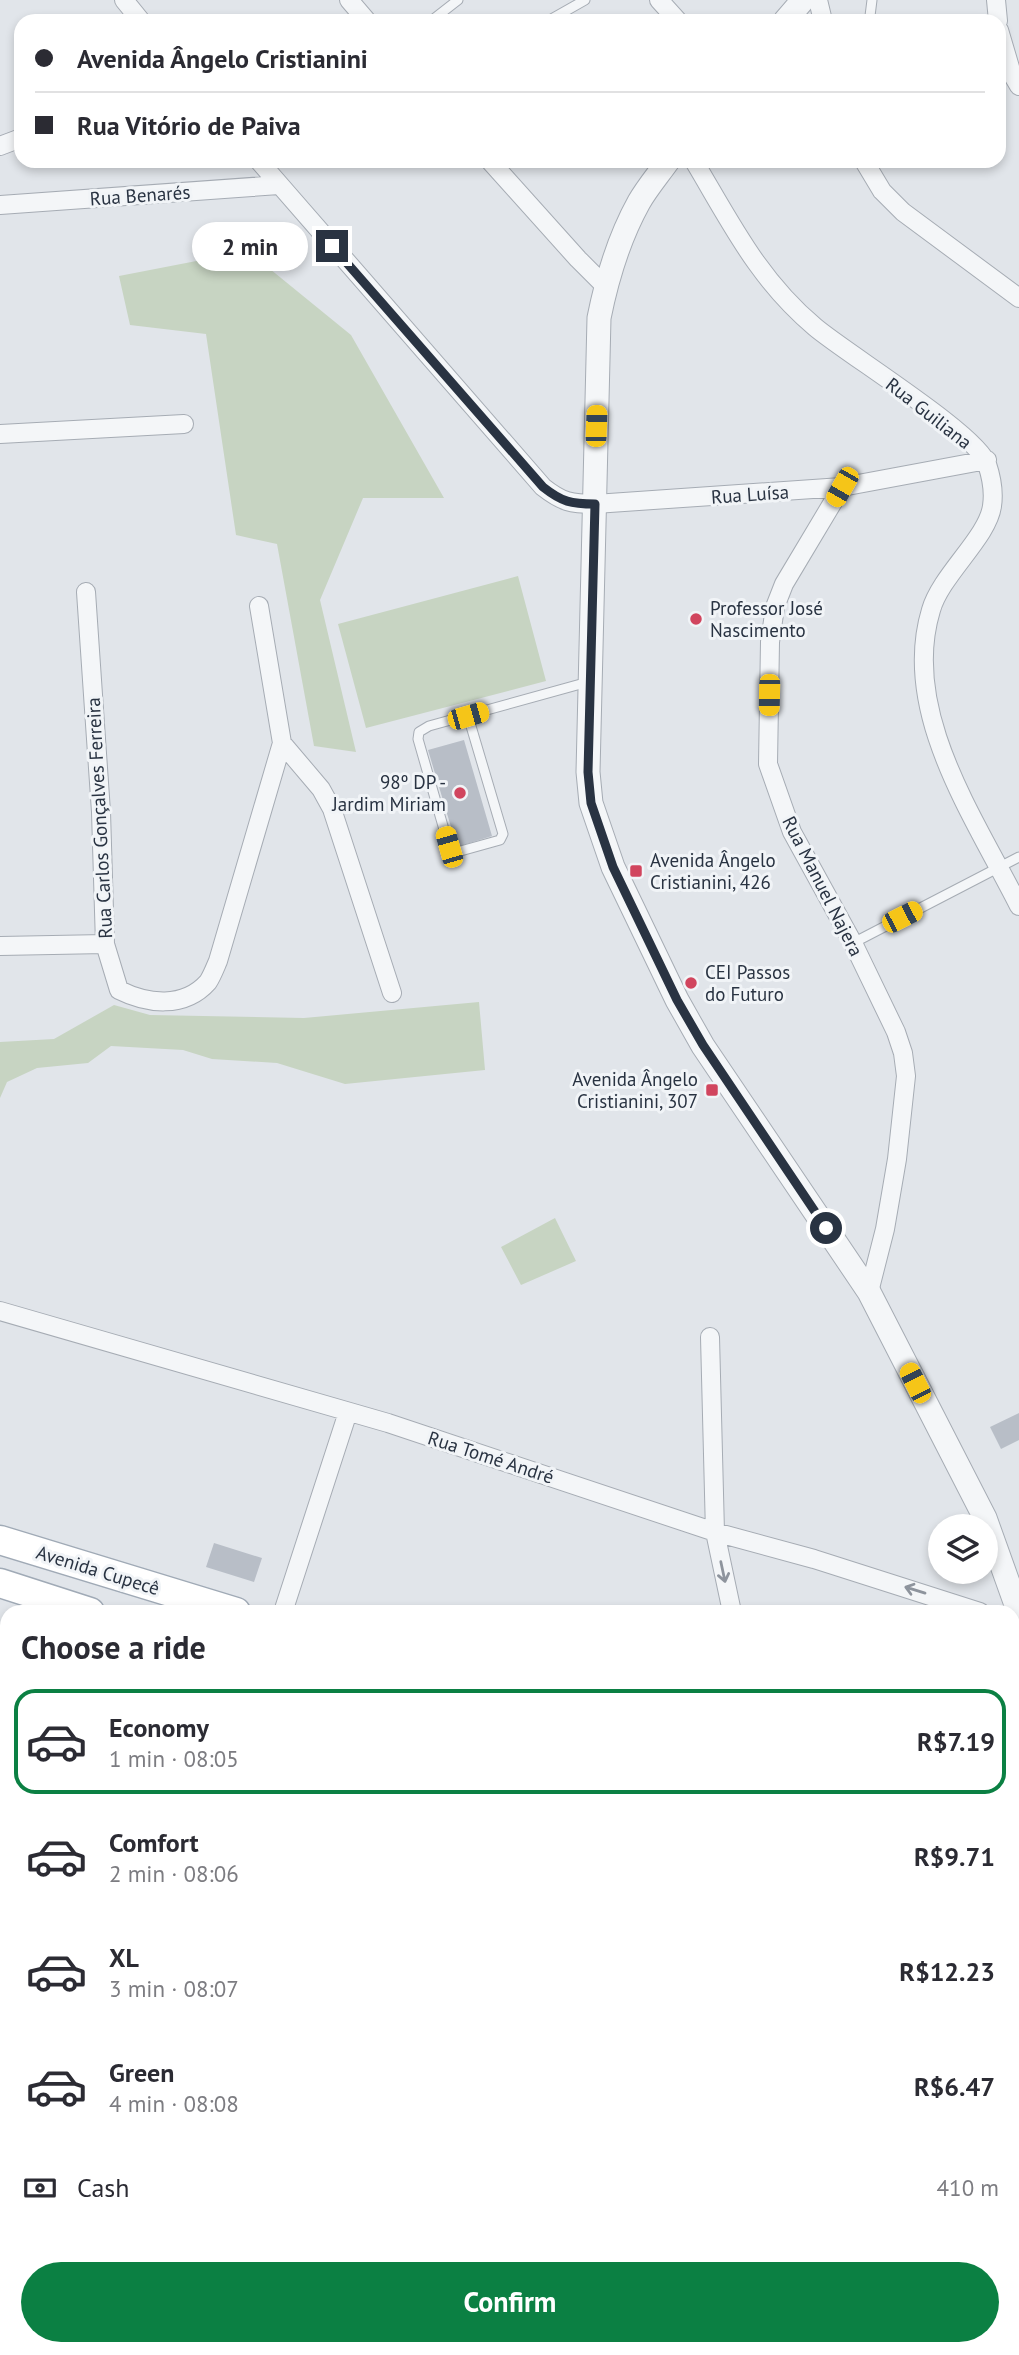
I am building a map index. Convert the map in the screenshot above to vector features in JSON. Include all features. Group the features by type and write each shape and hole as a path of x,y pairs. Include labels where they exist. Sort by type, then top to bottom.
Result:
{"main road":[{"name":"Avenida Cupecê","path":"0,1540 213,1605"},
{"path":"0,1583 68,1605"}],"street":[{"path":"124,0 135,14"},
{"path":"349,0 361,14"},
{"path":"659,0 672,14"},
{"path":"791,14 803,0"},
{"path":"1006,54 1019,86"},
{"name":"Rua Luísa","path":"267,168 279,185 543,487 558,499 575,504 595,504 842,487 987,460"},
{"path":"496,168 605,286"},
{"path":"663,168 639,201 621,241 605,286 599,318 588,772 591,803 613,867 677,1000 703,1045 869,1292 985,1518 1016,1605"},
{"name":"Rua Guiliana","path":"698,168 743,246 776,290 815,327 959,432 987,460 992,506 986,522 939,591 931,609 925,662 927,701 938,742 1019,906"},
{"path":"868,168 882,191 903,212 1019,298"},
{"name":"Rua Benarés","path":"0,205 279,185"},
{"path":"0,434 184,425"},
{"name":"Rua Manuel Najera","path":"842,487 784,584 775,607 770,642 768,764 792,832 853,943 896,1032 903,1053 905,1103 889,1206 869,1292"},
{"name":"Rua Carlos Gonçalves Ferreira","path":"86,592 102,825 105,944 119,990 138,999 158,1002 179,1000 209,981 218,961 282,743"},
{"path":"259,606 282,743 321,789 332,809 392,993"},
{"path":"0,946 105,944"},
{"name":"Rua Tomé André","path":"0,1311 348,1412 715,1532 814,1559 958,1605"},
{"path":"710,1337 715,1532 731,1605"},
{"path":"285,1605 348,1412"}],"lane":[{"path":"440,14 457,0"},
{"path":"560,14 585,0"},
{"path":"468,716 503,834 500,840 457,852 449,847 418,736 422,729 590,681"},
{"path":"853,943 1019,857"}],"green space":[{"path":"248,251 351,335 444,498 363,498 320,600 356,752 314,746 277,544 236,535 206,334 130,325 119,276"},
{"path":"518,576 546,681 366,728 338,624"},
{"path":"479,1002 485,1070 345,1084 277,1063 212,1059 183,1050 111,1046 88,1063 37,1068 7,1082 0,1098 0,1042 54,1039 114,1005 150,1015 304,1018"},
{"path":"555,1218 576,1261 521,1285 501,1247"}],"building":[{"name":"98º DP - Jardim Miriam","path":"464,740 492,836 457,847 428,750"},
{"path":"1019,1413 1019,1440 1001,1449 990,1427"},
{"path":"214,1543 262,1558 254,1582 206,1567"}],"place":[{"name":"Professor José Nascimento","path":"696,619"},
{"name":"98º DP - Jardim Miriam","path":"460,793"},
{"name":"Avenida Ângelo Cristianini, 426","path":"636,871"},
{"name":"CEI Passos do Futuro","path":"691,983"},
{"name":"Avenida Ângelo Cristianini, 307","path":"712,1090"}],"route":[{"path":"332,246 543,487 558,499 575,504 595,504 588,772 591,803 600,834 677,1000 703,1045 826,1228"}]}
